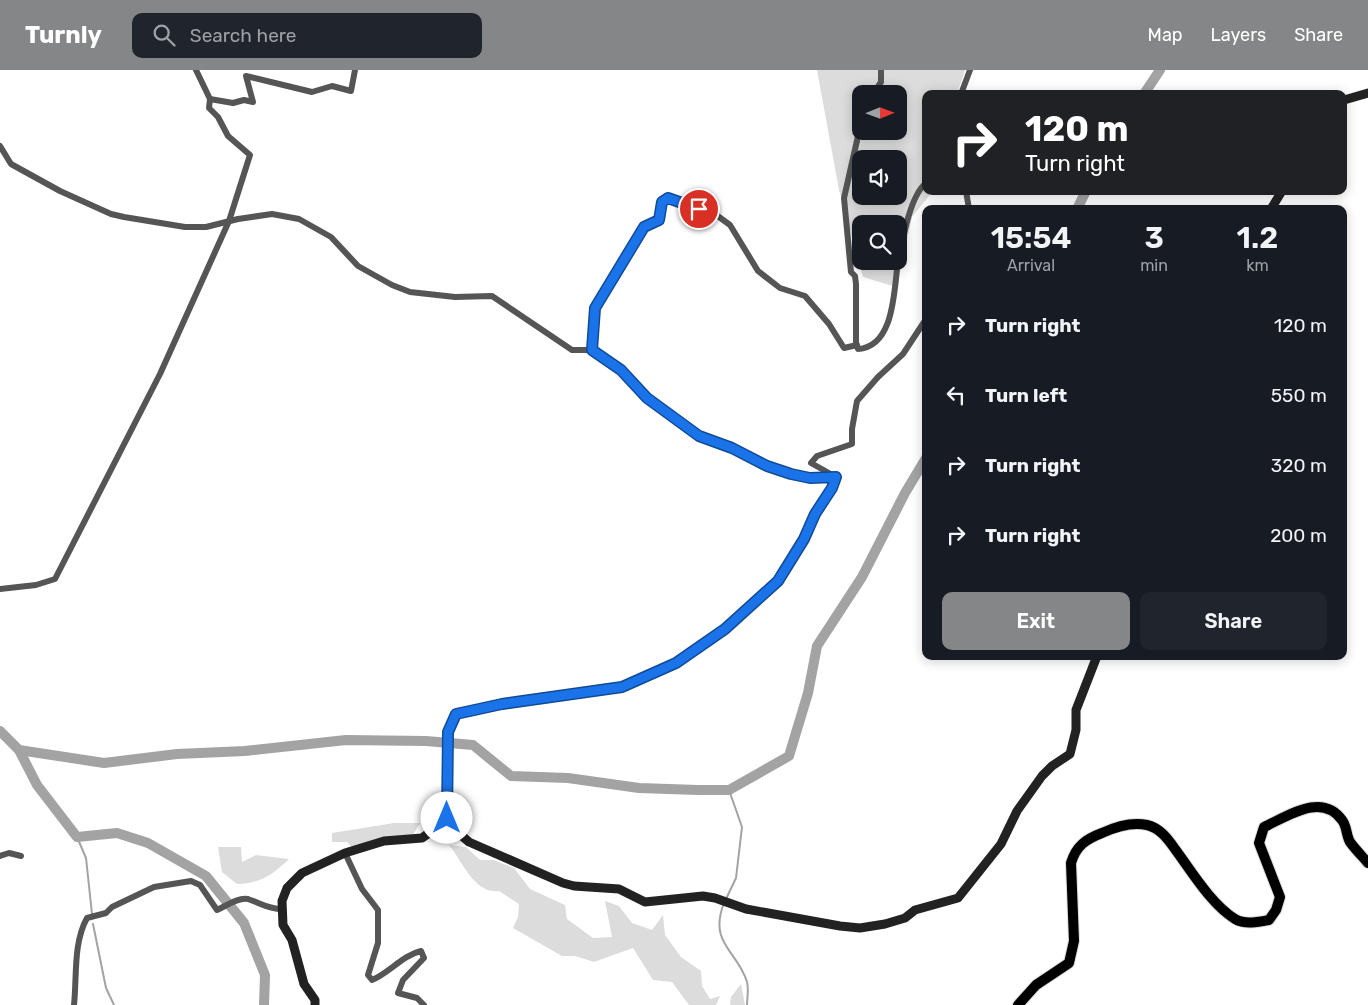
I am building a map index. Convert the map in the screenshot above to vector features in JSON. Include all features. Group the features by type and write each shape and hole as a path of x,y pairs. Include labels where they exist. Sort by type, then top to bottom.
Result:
{"highway":[{"path":"1018,1005 1036,985 1069,963 1074,941 1071,863 1081,843 1103,832 1132,824 1148,825 1164,834 1205,890 1236,920 1254,923 1269,920 1276,910 1280,897 1259,843 1264,827 1308,807 1323,806 1343,820 1350,841 1368,862"}],"main road":[{"path":"1347,99 1368,92"},
{"path":"315,1005 315,1000 304,984 292,940 283,925 282,909 287,888 302,874 345,853 384,841 422,838 447,821 469,842 574,886 619,889 645,902 655,903 694,897 715,898 746,909 860,928 892,922 905,918 915,910 958,898 976,872 990,859 1001,844 1017,811 1042,776 1052,766 1070,754 1076,730 1076,710 1081,693 1090,677 1096,660"}],"street":[{"path":"0,589 36,585 55,579 160,374 229,221 250,155 228,136 218,117 209,108 210,99 196,70"},
{"path":"210,99 233,103 244,100 253,102 246,76 312,92 332,86 352,91 356,70"},
{"path":"879,85 881,82 881,70"},
{"path":"962,90 970,70"},
{"path":"857,140 844,198 851,272 855,276 856,284 858,349 866,348 875,343 889,319 896,292 897,270"},
{"path":"0,146 11,164 60,191 110,214 186,227 206,227 272,214 299,219 332,237 358,266 392,285 410,292 455,296 492,296 572,350 592,350 621,370 647,398 699,436 732,448 767,466 791,474 810,478 836,477"},
{"path":"907,224 922,186"},
{"path":"592,350 595,308 644,227 659,220 662,202 668,198 715,214 730,225 758,271 780,288 805,296 829,324 844,348 857,345"},
{"path":"836,477 811,463 817,456 852,444 852,429 857,401 878,376 903,354 922,325"},
{"path":"447,821 448,732 456,714 495,705 622,687 676,663 725,629 778,581 804,539 815,514 832,488 836,477"},
{"path":"0,856 9,853 21,856"},
{"path":"345,853 362,889 378,910 378,943 368,975 372,980 381,976 413,953 421,952 424,958 403,980 398,993 417,998 424,1005"},
{"path":"74,1005 82,926 86,918 106,913 112,906 154,887 191,881 197,882 212,900 217,910 236,900 247,899 271,910 282,909"}],"shaded area":[{"path":"817,70 965,70 958,90 922,90 922,195 930,195 912,217 907,239 907,215 852,215 852,237 839,190"},
{"path":"861,270 900,270 896,287 863,277"},
{"path":"394,823 420,823 413,835 354,849 347,842 332,842 332,833"},
{"path":"449,845 466,847 480,860 493,860 514,868 530,889 565,905 567,919 593,938 612,937 605,901 619,906 632,923 652,930 663,915 665,935 681,957 701,971 702,986 710,999 720,996 716,1005 689,1005 672,982 653,980 633,948 594,962 575,956 562,956 513,928 518,917 519,904 499,891 490,891 476,882"},
{"path":"218,847 241,847 242,862 256,855 289,859 277,870 259,880 237,884 222,872"},
{"path":"741,984 745,1005 730,1005 731,997"}],"waterway":[{"path":"1147,90 1160,70"},
{"path":"1079,205 1084,195"},
{"path":"0,731 19,750 104,763 177,754 245,751 346,740 426,741 473,745 511,776 568,778 639,788 729,790 789,756 808,693 817,646 862,577 905,493 922,465"},
{"path":"19,750 37,785 77,837 117,833 148,843 206,876 244,923 265,975 264,1005"},
{"path":"726,899 736,878 742,827 729,790"},
{"path":"77,837 86,858 92,914"},
{"path":"724,903 720,917 722,938 743,971 747,982 747,1005"},
{"path":"93,924 106,988 114,1005"}],"route":[{"path":"447,818 448,732 456,714 488,706 622,687 676,663 725,629 778,581 804,539 815,514 832,488 836,477 810,478 791,474 767,466 732,448 699,436 647,398 621,370 592,350 591,339 595,308 644,227 659,220 662,202 668,198 699,209"}]}
